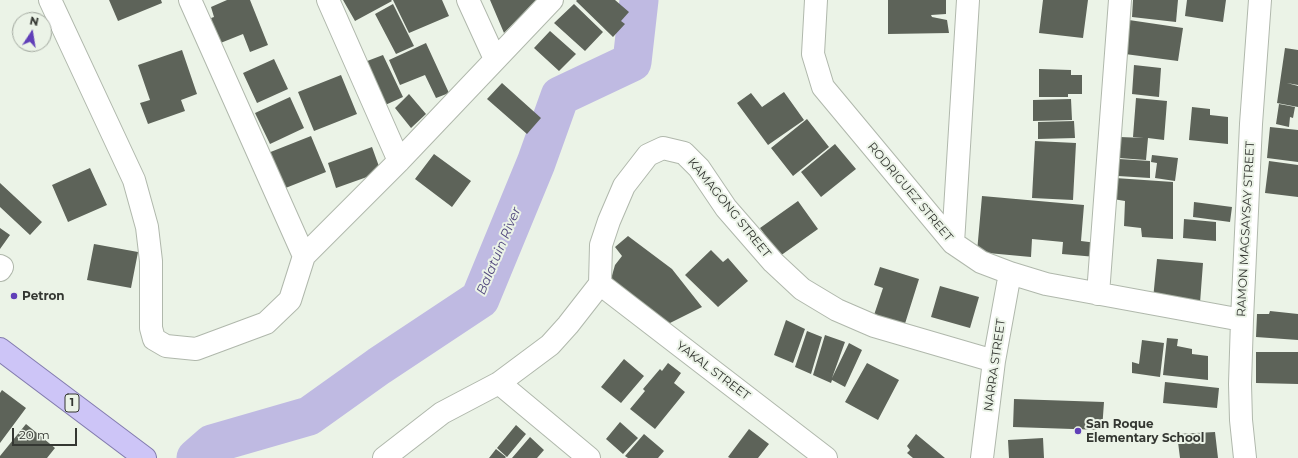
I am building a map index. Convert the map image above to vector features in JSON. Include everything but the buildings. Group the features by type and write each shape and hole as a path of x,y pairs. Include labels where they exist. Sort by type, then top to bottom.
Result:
{"main road":[{"name":"1","path":"0,349 145,458"}],"street":[{"path":"50,0 134,180 147,227 151,268 151,328 154,339 166,346 196,349 266,323 290,300 304,256 399,161 552,0"},
{"path":"190,0 304,256"},
{"path":"328,0 399,161"},
{"path":"468,0 495,59"},
{"name":"RODRIGUEZ STREET","path":"816,0 813,54 823,87 953,243 981,262 1046,284 1242,320"},
{"path":"953,243 968,0"},
{"path":"1098,294 1120,0"},
{"name":"RAMON MAGSAYSAY STREET","path":"1245,458 1240,391 1242,320 1251,124 1260,0"},
{"name":"KAMAGONG STREET","path":"600,284 601,245 609,221 624,186 648,155 663,148 684,153 698,168 726,208 768,256 802,289 837,310 874,326 994,361"},
{"path":"0,266 2,267 0,270"},
{"name":"NARRA STREET","path":"982,458 994,361 1010,273"},
{"path":"388,457 442,413 499,383 550,345 568,325 600,284"},
{"name":"YAKAL STREET","path":"600,284 826,458"},
{"path":"499,383 589,458"}],"waterway":[{"name":"Balatuin River","path":"196,458 212,444 309,416 379,366 480,299 536,163 560,96 632,62 639,0"}],"place":[{"name":"Petron","path":"14,296"},
{"name":"San Roque Elementary School","path":"1078,431"}]}
